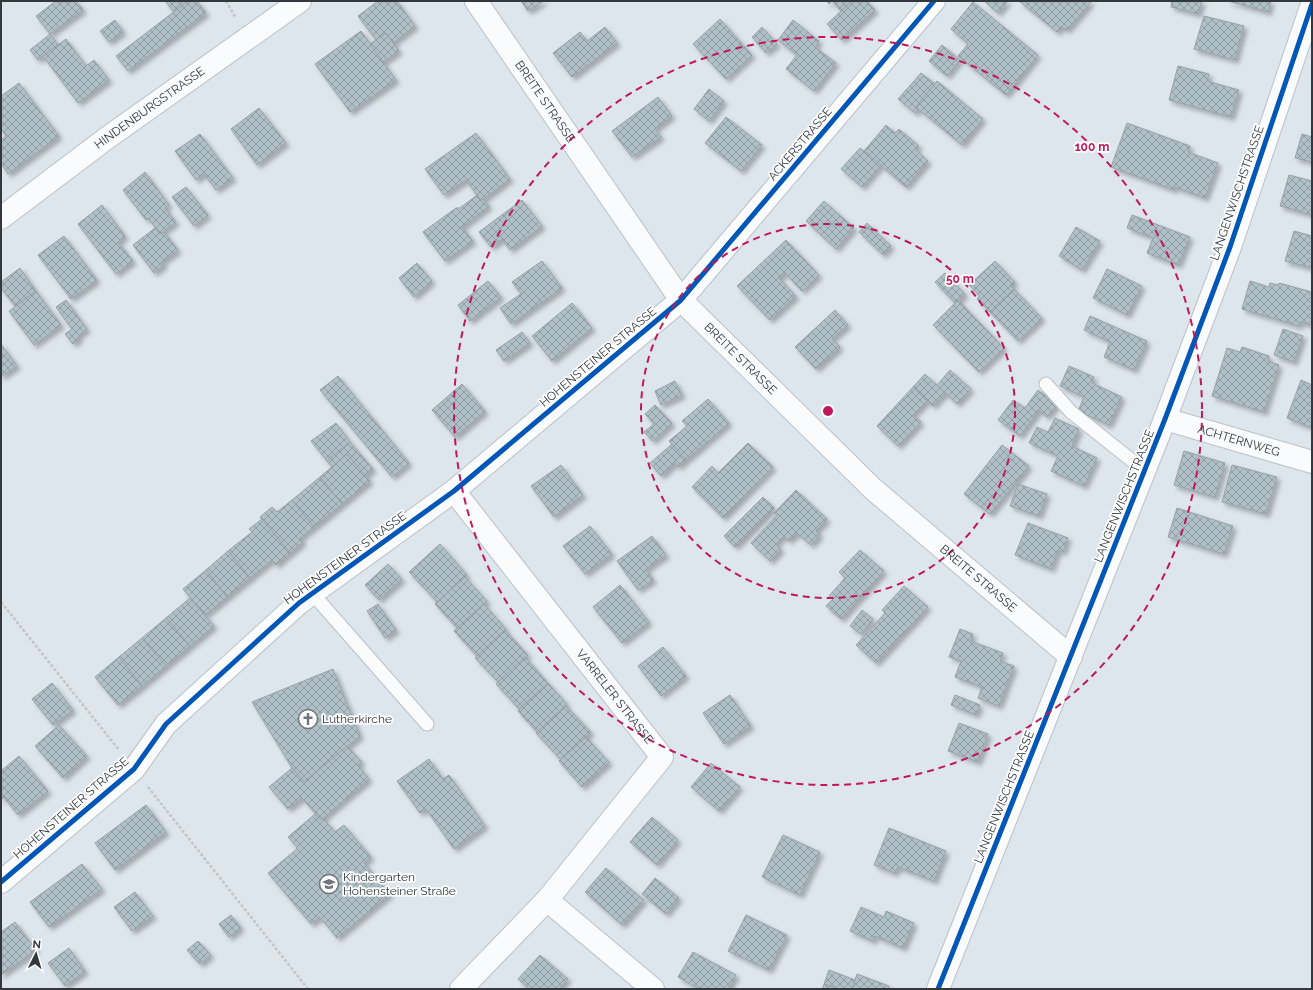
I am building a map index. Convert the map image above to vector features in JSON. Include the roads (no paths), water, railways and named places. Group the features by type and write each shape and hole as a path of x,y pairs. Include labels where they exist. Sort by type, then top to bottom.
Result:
{"street":[{"name":"HINDENBURGSTRASSE","path":"1,218 107,138 300,1"},
{"name":"BREITE STRASSE","path":"476,1 682,300 873,489 1071,657"},
{"name":"ACKERSTRASSE","path":"682,300 934,1"},
{"name":"LANGENWISCHSTRASSE","path":"938,989 1165,419 1230,247 1312,4"},
{"name":"HOHENSTEINER STRASSE","path":"1,882 134,769 166,724 299,603 454,491 682,300"},
{"name":"ACHTERNWEG","path":"1165,419 1312,462"},
{"name":"VARRELER STRASSE","path":"454,491 662,756 547,900 461,989"},
{"path":"547,900 653,989"}],"lane":[{"path":"1046,384 1071,412 1145,471"},
{"path":"312,593 427,724"}],"place":[{"name":"Lutherkirche","path":"308,719"},
{"name":"Kindergarten Hohensteiner Straße","path":"329,884"}]}
